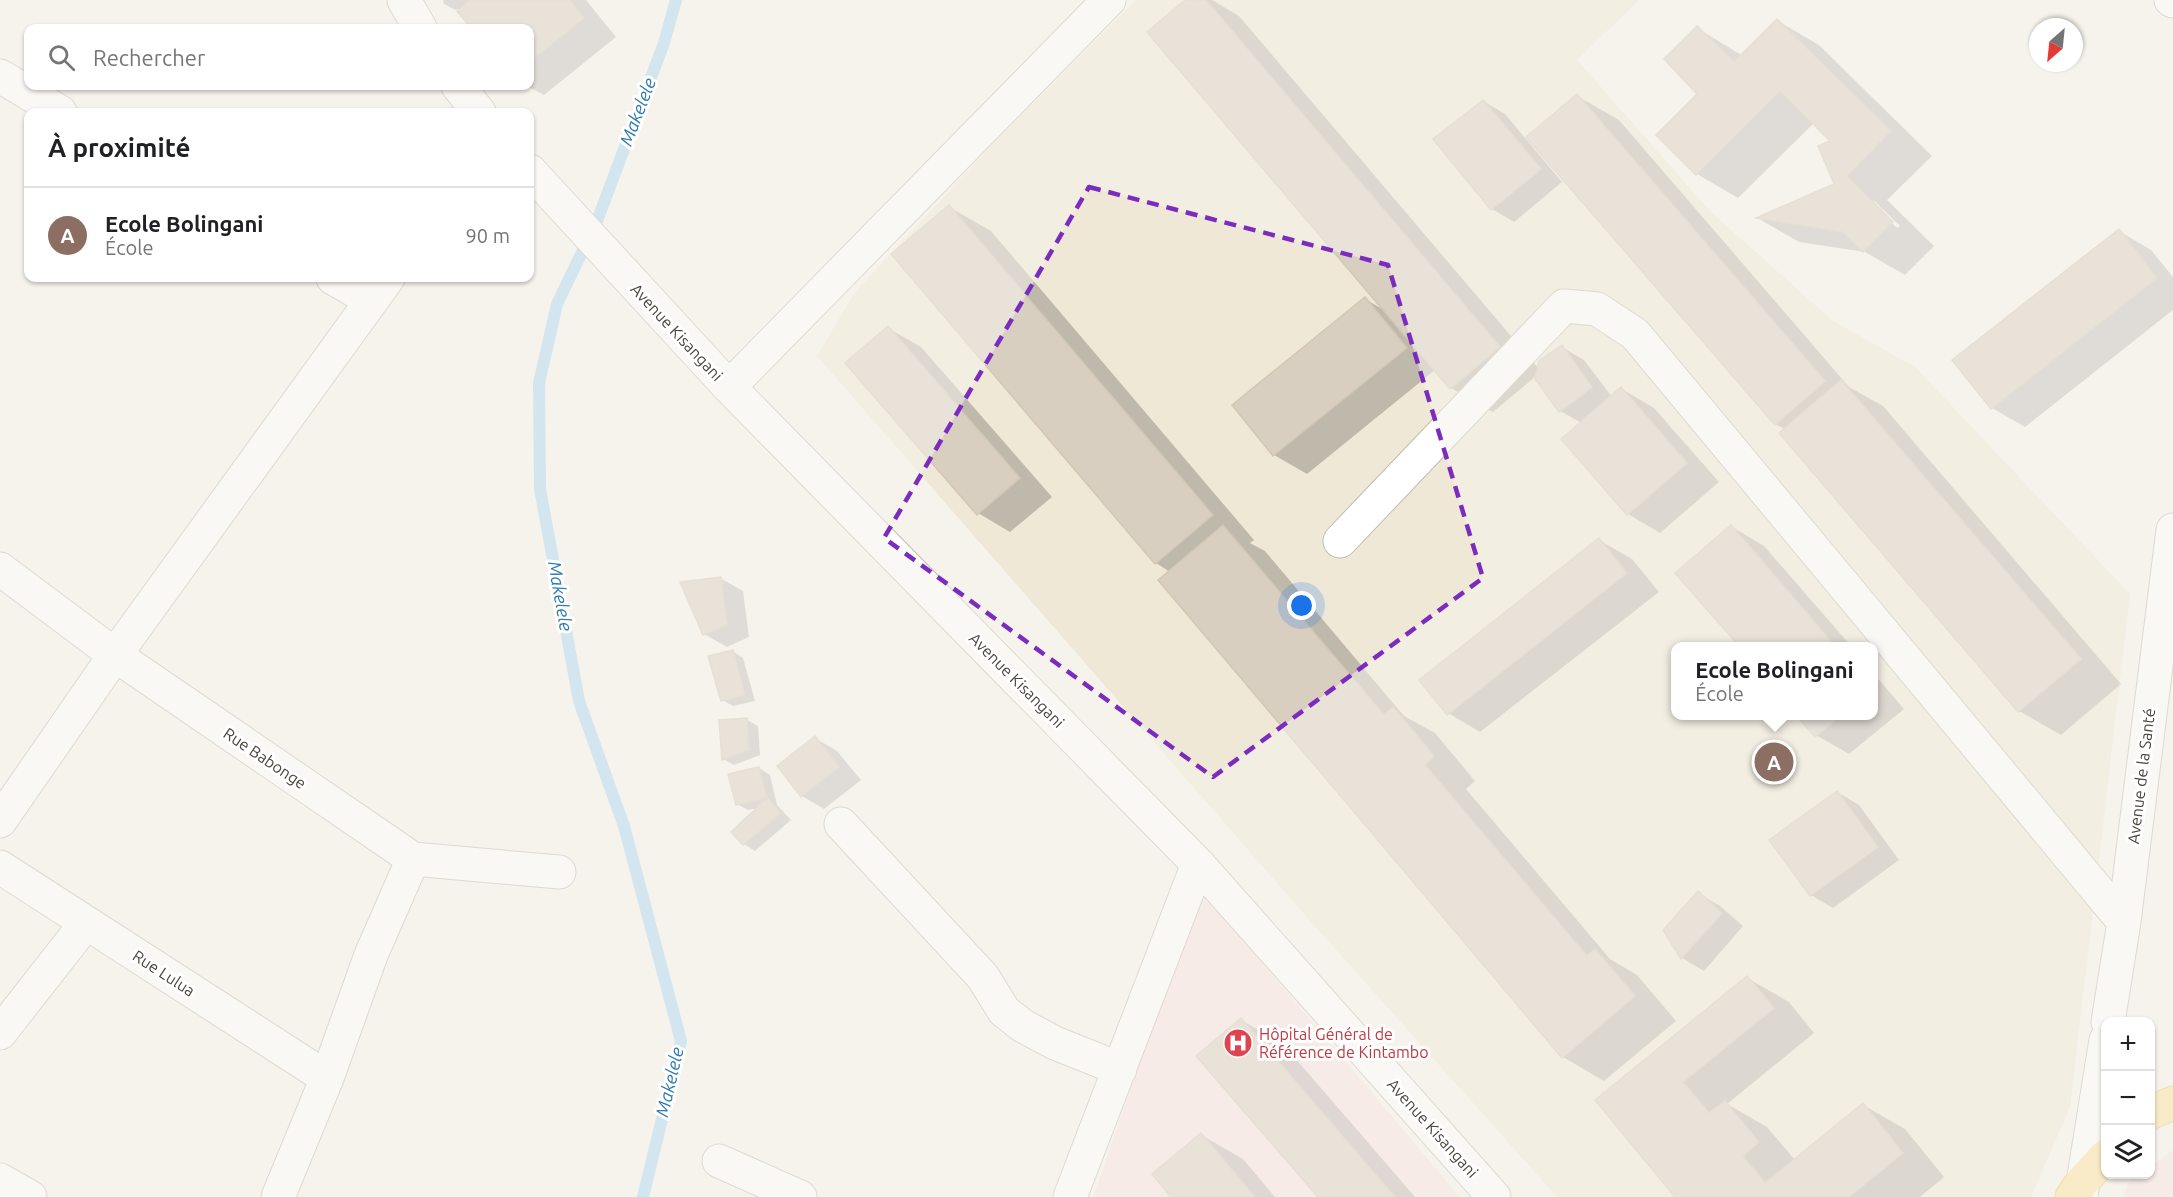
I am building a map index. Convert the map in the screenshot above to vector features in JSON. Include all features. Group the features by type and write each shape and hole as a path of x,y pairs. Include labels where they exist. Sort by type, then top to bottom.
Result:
{"main road":[{"path":"2155,1111 2173,1103"},
{"path":"2078,1192 2101,1162"}],"street":[{"path":"404,0 418,24"},
{"path":"729,387 1109,0"},
{"path":"0,76 53,108"},
{"path":"461,90 476,108"},
{"name":"Avenue Kisangani","path":"534,177 729,387 1198,864 1494,1197"},
{"path":"0,821 115,656 379,289 350,282"},
{"path":"1340,541 1564,306 1597,309 1635,334 2124,922"},
{"name":"Avenue de la Santé","path":"2109,1017 2124,922 2173,530"},
{"name":"Rue Babonge","path":"0,569 115,656 413,859 560,872"},
{"path":"841,824 983,977 1004,1011 1023,1026 1055,1043 1120,1069"},
{"path":"278,1197 327,1078 371,955 413,859"},
{"path":"1070,1197 1198,864"},
{"name":"Rue Lulua","path":"0,867 327,1078"},
{"path":"0,1033 86,923"},
{"path":"2078,1192 2101,1067"},
{"path":"719,1161 800,1197"},
{"path":"0,1180 30,1197"}],"highlighted area":[{"path":"1089,187 1388,265 1483,578 1213,777 884,538"}],"shaded area":[{"path":"1136,0 1639,0 1577,60 1712,213 1833,321 1915,367 2130,594 2070,1107 2031,1197 1557,1197 1305,915 817,356 855,292 995,142"},
{"name":"Hôpital Général de Référence de Kintambo","path":"1200,889 1460,1197 1093,1197"},
{"path":"2173,1150 2173,1197 2123,1197 2131,1179 2155,1179 2155,1163"}],"building":[{"path":"470,0 570,0 584,18 534,59 534,24 468,24 457,11"},
{"path":"1185,0 1206,0 1500,347 1450,389 1147,32"},
{"path":"1777,19 1891,131 1847,176 1893,222 1863,252 1843,232 1756,218 1834,184 1818,146 1830,141 1780,91 1696,175 1656,135 1697,94 1664,59 1697,26 1734,62"},
{"path":"1577,94 1825,381 1775,425 1526,137"},
{"path":"1483,100 1541,169 1491,210 1433,139"},
{"path":"949,205 1213,515 1155,564 891,254"},
{"path":"2119,229 2157,278 1991,409 1952,360"},
{"path":"1365,297 1407,348 1273,456 1232,405"},
{"path":"888,326 1020,478 977,515 845,363"},
{"path":"1562,345 1592,387 1559,412 1535,379 1539,361"},
{"path":"1841,380 2081,659 2018,712 1779,433"},
{"path":"1621,387 1687,463 1627,515 1561,439"},
{"path":"1223,525 1384,715 1393,707 1434,756 1425,765 1587,956 1595,949 1635,996 1562,1058 1158,580"},
{"path":"1731,525 1832,642 1735,642 1675,573"},
{"path":"1599,538 1627,573 1447,715 1419,680"},
{"path":"721,577 727,625 703,635 680,582"},
{"path":"733,650 745,695 721,701 708,656"},
{"path":"747,718 749,750 722,760 719,720"},
{"path":"1800,720 1836,720 1815,737"},
{"path":"815,736 839,767 801,797 777,766"},
{"path":"759,767 767,798 736,805 728,774"},
{"path":"1837,791 1878,847 1810,896 1769,840"},
{"path":"767,798 781,813 743,845 731,832"},
{"path":"1698,891 1722,913 1681,959 1663,930"},
{"path":"1747,976 1774,1008 1683,1082 1709,1113 1725,1101 1759,1142 1743,1156 1765,1183 1863,1103 1903,1153 1849,1197 1675,1197 1595,1100"},
{"path":"1241,1018 1395,1197 1318,1197 1196,1056"},
{"path":"1201,1133 1255,1197 1171,1197 1152,1174"}],"waterway":[{"name":"Makelele","path":"643,1197 681,1041 624,826 579,701 540,489 539,383 557,304 597,221 664,43 676,0"}],"place":[{"name":"Ecole Bolingani","path":"1774,762"},
{"name":"Hôpital Général de Référence de Kintambo","path":"1238,1043"}]}
